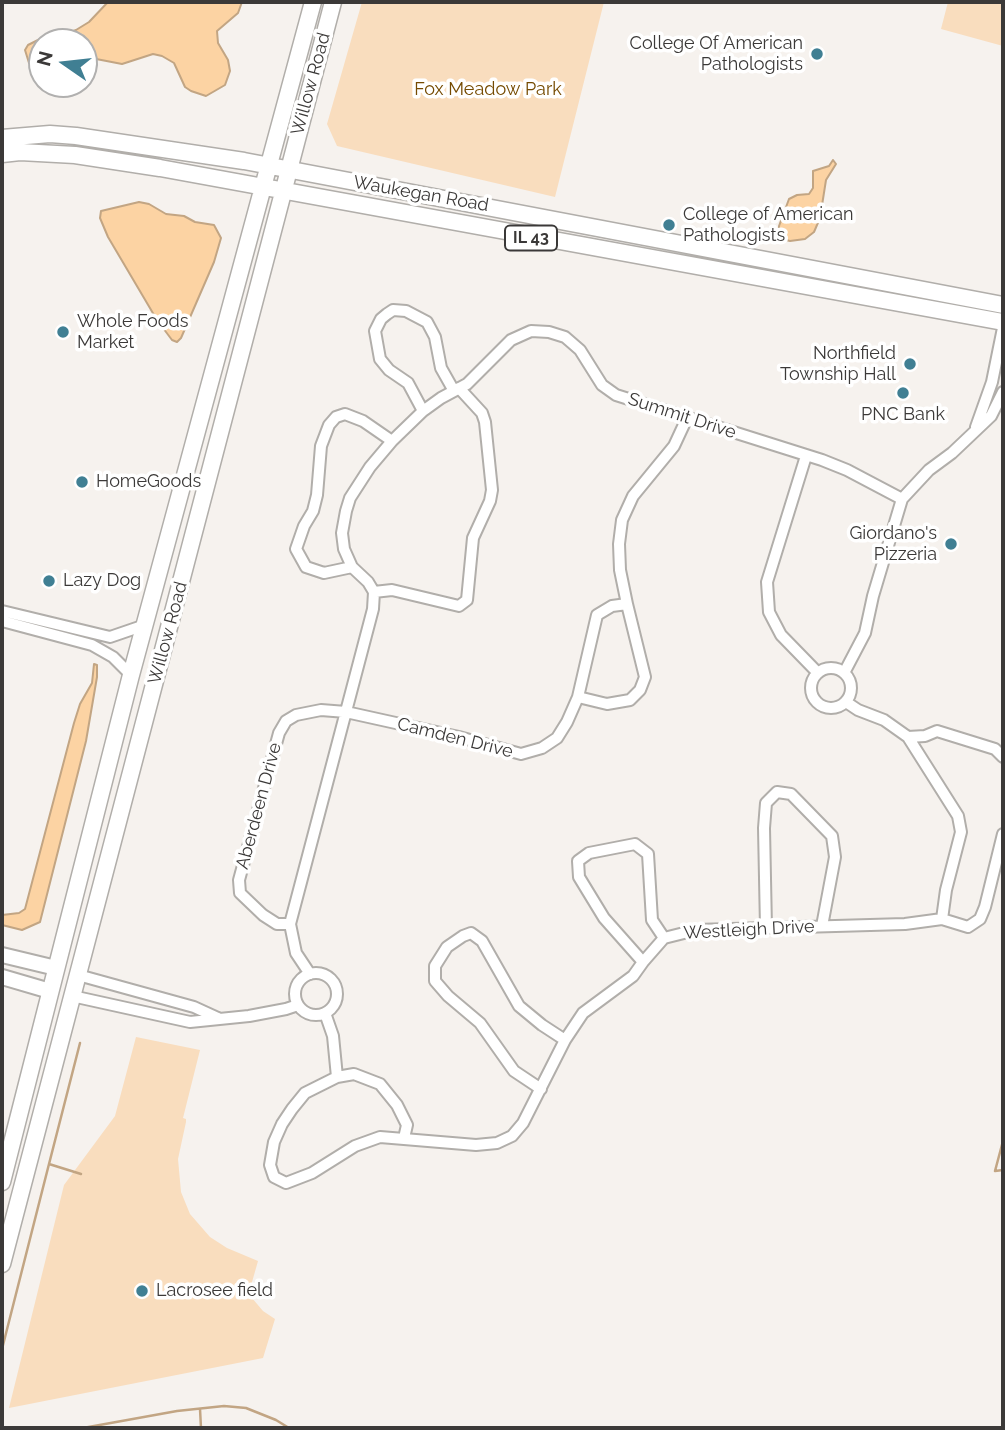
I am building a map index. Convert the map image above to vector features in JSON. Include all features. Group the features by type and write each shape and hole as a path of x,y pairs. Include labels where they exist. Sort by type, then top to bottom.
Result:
{"main road":[{"name":"Willow Road","path":"2,1181 131,675 313,2"},
{"name":"Willow Road","path":"2,1264 332,2"},
{"name":"Waukegan Road","path":"2,138 50,134 76,136 270,166 1003,305"},
{"name":"Waukegan Road","path":"2,154 20,152 95,158 1003,322"},
{"path":"2,955 78,975"},
{"path":"2,977 72,996"}],"street":[{"path":"310,974 296,953 290,924 373,609 374,592 392,590 459,606 467,600 470,590 470,550 491,501 492,480 482,414 456,390 441,368 435,337 427,322 405,311 393,310 381,319 375,331 380,359 389,370 408,383 424,411"},
{"path":"973,433 992,382 1003,328"},
{"name":"Summit Drive","path":"374,592 368,582 352,567 344,549 342,533 351,498 370,467 392,441 424,411 474,378 511,340 531,331 550,332 565,337 580,350 603,385 616,395 847,470 902,499"},
{"path":"844,673 865,633 873,596 902,499 929,470 952,453 991,416 1003,392"},
{"path":"352,567 324,573 306,567 296,549 317,495 321,446 329,425 336,417 345,414 363,421 392,441"},
{"path":"578,697 607,704 630,700 645,677 620,569 622,520 633,496 674,446 687,418"},
{"path":"806,456 767,582 769,611 781,635 818,673"},
{"name":"Camden Drive","path":"346,712 521,754 542,748 557,738 578,697 597,615 612,606 627,604"},
{"path":"2,611 110,637 145,625"},
{"path":"2,621 92,645 113,657 131,675"},
{"path":"834,668 844,673 851,687 846,702 832,708 818,704 811,691 812,681 818,673 834,668"},
{"path":"846,702 884,720 908,737 958,816 961,832 946,890 942,919"},
{"name":"Aberdeen Drive","path":"290,924 277,924 263,915 240,892 239,880 279,733 286,721 296,715 321,710 346,712"},
{"path":"908,737 925,736 937,731 995,749 1003,757"},
{"path":"766,928 766,803 777,792 791,794 832,836 835,857 822,926"},
{"name":"Westleigh Drive","path":"337,1077 305,1093 282,1124 274,1142 270,1165 274,1177 286,1183 312,1173 369,1140 404,1138 477,1144 497,1143 512,1136 523,1123 565,1040 583,1013 633,976 664,939 696,930 905,924 942,919 968,927 980,919 1003,834"},
{"path":"643,962 604,918 579,877 578,861 589,853 635,844 648,854 652,920 664,939"},
{"path":"541,1089 514,1071 480,1023 435,981 435,966 447,947 471,933 482,941 519,1006 565,1040"},
{"path":"310,974 324,974 334,983 337,996 335,1003 325,1013 307,1013 296,999 297,986 310,974"},
{"path":"78,975 194,1007 218,1018"},
{"path":"72,996 190,1022 249,1016 298,1004"},
{"path":"325,1013 333,1036 337,1077 354,1074 380,1084 397,1105 407,1125 404,1138"}],"green space":[{"name":"Fox Meadow Park","path":"362,2 604,2 555,197 337,146 327,124"},
{"path":"948,2 1003,2 1003,46 941,29"},
{"path":"136,1037 200,1050 183,1118 186,1122 178,1159 181,1192 190,1214 210,1237 227,1248 258,1261 252,1282 252,1298 263,1311 275,1319 263,1358 9,1408 64,1185 115,1116"}],"shaded area":[{"path":"108,2 242,2 238,13 217,31 218,43 228,60 230,71 225,85 206,96 185,87 174,63 162,56 153,54 122,64 98,59 98,28 79,28"},
{"path":"833,160 836,164 826,180 820,218 814,232 805,239 782,239 779,226 789,199 809,194 813,188 813,171 829,166"},
{"path":"139,202 149,204 166,214 214,225 221,238 214,262 177,342 172,340 157,320 108,237 100,218 101,211"},
{"path":"94,664 97,665 97,677 86,741 40,922 22,930 2,925 2,915 19,913 25,909 74,723 80,704 92,683"}],"waterway":[{"path":"49,1164 80,1043"},
{"path":"1003,1141 995,1171 1003,1170"},
{"path":"2,1349 49,1164 81,1174"},
{"path":"83,1428 177,1411 224,1406 246,1408 289,1428"},
{"path":"200,1409 201,1428"}],"place":[{"name":"College Of American Pathologists","path":"817,54"},
{"name":"College of American Pathologists","path":"669,225"},
{"name":"Whole Foods Market","path":"63,332"},
{"name":"Northfield Township Hall","path":"910,364"},
{"name":"PNC Bank","path":"903,393"},
{"name":"HomeGoods","path":"82,482"},
{"name":"Giordano's Pizzeria","path":"951,544"},
{"name":"Lazy Dog","path":"49,581"},
{"name":"Lacrosee field","path":"142,1291"}]}
